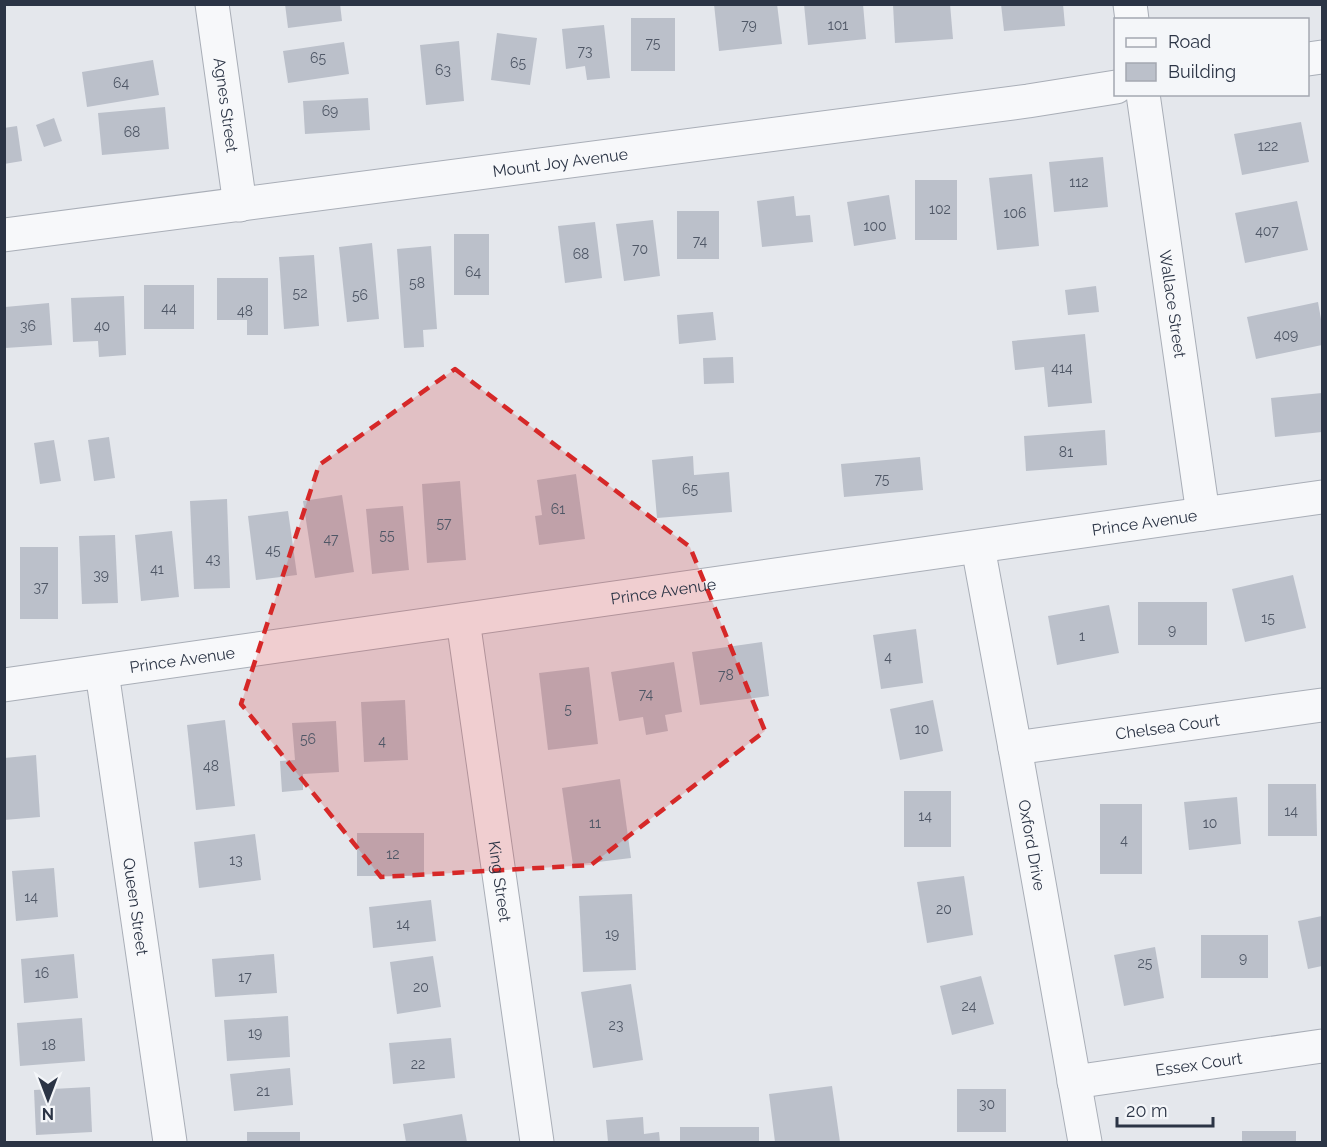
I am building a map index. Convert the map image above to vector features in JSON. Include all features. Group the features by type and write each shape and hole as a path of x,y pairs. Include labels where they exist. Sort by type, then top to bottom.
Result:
{"street":[{"name":"Agnes Street","path":"212,4 240,205"},
{"name":"Mount Joy Avenue","path":"4,235 1004,105 1114,87"},
{"name":"Wallace Street","path":"1143,96 1203,514"},
{"name":"Prince Avenue","path":"4,685 1323,497"},
{"name":"Oxford Drive","path":"978,547 1085,1143"},
{"name":"King Street","path":"463,620 537,1143"},
{"name":"Queen Street","path":"102,672 170,1143"},
{"name":"Chelsea Court","path":"1015,748 1323,705"},
{"name":"Essex Court","path":"1074,1082 1323,1046"}],"highlighted area":[{"path":"455,369 690,547 765,731 591,865 381,877 241,704 319,465"}],"building":[{"path":"285,4 340,4 342,21 288,28"},
{"path":"714,4 777,4 782,44 719,51"},
{"path":"804,4 863,4 866,39 808,45"},
{"path":"893,4 950,4 953,39 895,43"},
{"path":"1001,4 1063,4 1065,26 1004,31"},
{"path":"631,18 675,18 675,71 631,71"},
{"path":"604,25 610,78 587,80 585,66 566,69 562,29"},
{"path":"497,33 537,38 530,85 491,80"},
{"path":"459,41 464,101 426,105 420,45"},
{"path":"344,42 349,74 288,83 283,51"},
{"path":"153,60 159,95 87,107 82,72"},
{"path":"368,98 370,130 305,134 303,101"},
{"path":"165,107 169,149 102,155 98,113"},
{"path":"54,118 62,141 44,147 36,125"},
{"path":"1301,122 1309,162 1242,175 1234,134"},
{"path":"17,126 22,161 4,164 4,128"},
{"path":"1103,157 1108,207 1054,212 1049,162"},
{"path":"1032,174 1039,246 997,250 989,178"},
{"path":"915,180 957,180 957,240 915,240"},
{"path":"889,195 896,239 854,246 847,202"},
{"path":"794,196 796,216 810,215 813,242 762,247 757,201"},
{"path":"1297,201 1308,250 1245,263 1235,213"},
{"path":"677,211 719,211 719,259 677,259"},
{"path":"653,220 660,276 624,281 616,224"},
{"path":"595,222 602,278 565,283 558,226"},
{"path":"454,234 489,234 489,295 454,295"},
{"path":"372,243 379,319 347,322 339,247"},
{"path":"431,246 437,329 423,330 424,347 404,348 397,249"},
{"path":"314,255 319,326 284,329 279,257"},
{"path":"217,278 268,278 268,335 247,335 247,320 217,320"},
{"path":"144,285 194,285 194,329 144,329"},
{"path":"1096,286 1099,312 1068,315 1065,290"},
{"path":"124,296 126,355 99,357 98,341 73,342 71,298"},
{"path":"1318,302 1322,325 1322,345 1256,359 1247,317"},
{"path":"49,303 52,345 5,348 5,307"},
{"path":"713,312 716,340 679,344 677,315"},
{"path":"1085,334 1092,403 1048,407 1044,367 1015,370 1012,341"},
{"path":"733,357 734,383 704,384 703,358"},
{"path":"1322,393 1322,432 1275,437 1271,398"},
{"path":"1105,430 1107,465 1026,471 1024,436"},
{"path":"109,437 115,478 94,481 88,440"},
{"path":"54,440 61,481 40,484 34,443"},
{"path":"693,456 694,475 729,472 732,512 657,518 652,460"},
{"path":"920,457 923,490 844,497 841,464"},
{"path":"576,474 585,539 539,545 535,516 542,515 537,480"},
{"path":"460,481 466,560 427,563 422,484"},
{"path":"342,495 354,572 315,578 303,501"},
{"path":"227,499 230,588 194,589 190,501"},
{"path":"403,506 409,570 372,574 366,509"},
{"path":"288,511 297,575 256,580 248,516"},
{"path":"172,531 179,597 141,601 135,535"},
{"path":"115,535 118,603 82,604 79,536"},
{"path":"20,547 58,547 58,619 20,619"},
{"path":"1293,575 1306,628 1245,642 1232,589"},
{"path":"1138,602 1207,602 1207,645 1138,645"},
{"path":"1109,605 1119,653 1057,665 1048,616"},
{"path":"916,629 923,683 881,689 873,635"},
{"path":"762,642 769,696 700,705 692,652"},
{"path":"674,662 682,712 665,715 668,731 646,735 643,717 619,721 611,672"},
{"path":"589,667 598,744 548,750 539,673"},
{"path":"405,700 408,760 364,762 361,702"},
{"path":"933,700 943,751 900,760 890,709"},
{"path":"225,720 235,806 196,810 187,725"},
{"path":"336,721 339,772 303,774 303,790 282,792 280,761 295,760 292,723"},
{"path":"36,755 40,817 4,820 4,758"},
{"path":"620,779 631,858 573,865 562,788"},
{"path":"1268,784 1316,784 1317,836 1268,836"},
{"path":"904,791 951,791 951,847 904,847"},
{"path":"1237,797 1241,844 1189,850 1184,802"},
{"path":"1100,804 1142,804 1142,874 1100,874"},
{"path":"357,833 424,833 424,876 357,876"},
{"path":"255,834 261,880 199,888 194,842"},
{"path":"54,868 58,917 16,921 12,871"},
{"path":"964,876 973,935 927,943 917,882"},
{"path":"632,894 636,970 583,972 579,896"},
{"path":"431,900 436,941 373,948 369,907"},
{"path":"1322,916 1322,966 1308,969 1298,921"},
{"path":"1201,935 1268,935 1268,978 1201,978"},
{"path":"1155,947 1164,998 1124,1006 1114,955"},
{"path":"74,954 78,998 24,1003 21,959"},
{"path":"274,954 277,993 215,997 212,959"},
{"path":"433,956 441,1007 397,1014 390,962"},
{"path":"981,976 994,1024 952,1035 940,986"},
{"path":"631,984 643,1060 593,1068 581,992"},
{"path":"288,1016 290,1057 227,1061 224,1020"},
{"path":"82,1018 85,1061 20,1066 17,1023"},
{"path":"451,1038 455,1078 393,1084 389,1043"},
{"path":"290,1068 293,1105 234,1111 230,1074"},
{"path":"832,1086 840,1142 775,1142 769,1094"},
{"path":"90,1087 92,1132 36,1135 34,1090"},
{"path":"957,1089 1006,1089 1006,1132 957,1132"},
{"path":"462,1114 467,1142 406,1142 403,1124"},
{"path":"643,1117 644,1134 659,1132 660,1142 608,1142 606,1120"},
{"path":"680,1127 759,1127 759,1142 680,1142"},
{"path":"1242,1131 1296,1131 1296,1142 1242,1142"},
{"path":"247,1132 300,1132 300,1142 247,1142"}]}
